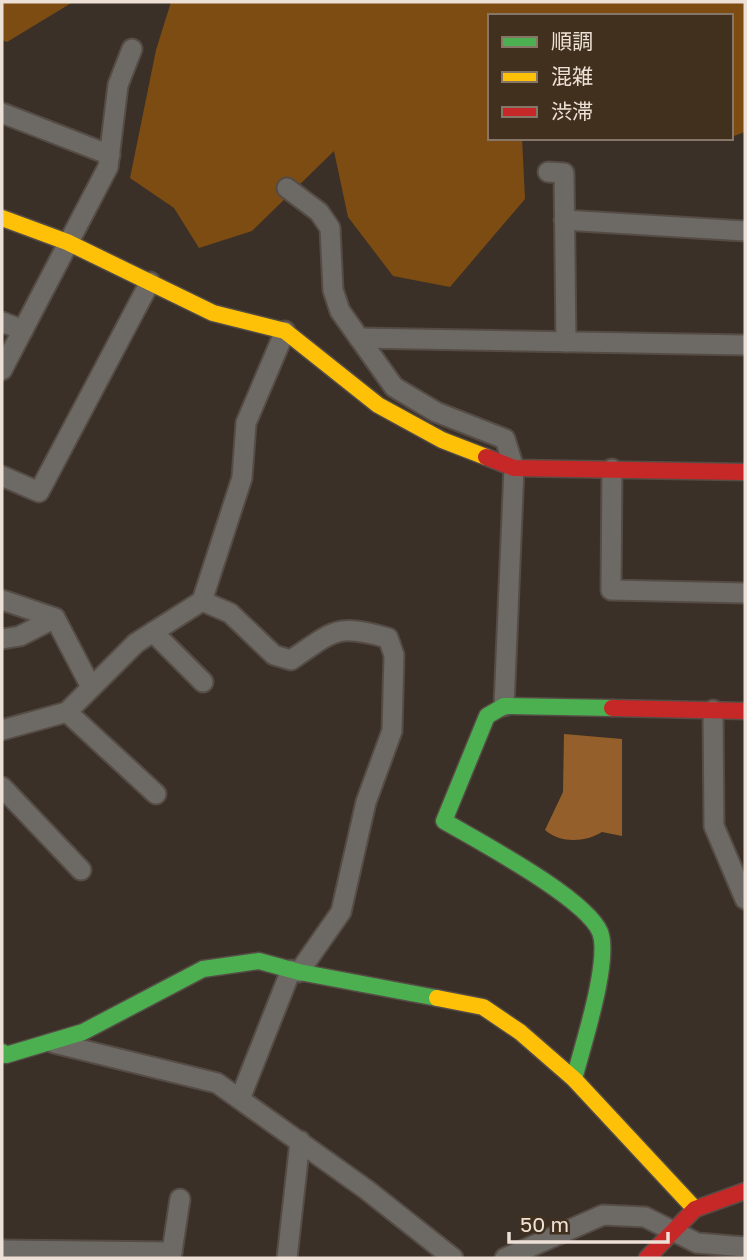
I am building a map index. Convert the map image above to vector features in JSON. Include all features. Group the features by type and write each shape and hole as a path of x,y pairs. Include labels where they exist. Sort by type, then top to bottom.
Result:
{"street":[{"path":"2,370 108,167 118,85 132,49"},
{"path":"2,113 110,155"},
{"path":"548,172 564,173 566,342"},
{"path":"287,188 318,212 330,228 333,290 340,311 394,387 436,412 505,439 514,468 504,706"},
{"path":"2,218 67,242 213,313 285,331 378,405 442,440 514,468 745,472"},
{"path":"564,220 745,231"},
{"path":"2,475 39,492 150,282"},
{"path":"2,322 23,330"},
{"path":"2,730 67,712 136,643 202,600 242,478 246,423 285,331"},
{"path":"359,338 745,345"},
{"path":"612,469 611,590 745,593"},
{"path":"2,600 55,618 90,687"},
{"path":"202,600 230,613 274,655 291,660 337,629 388,638 394,655 392,730 366,802 341,912 295,971 240,1099"},
{"path":"2,639 20,636 55,618"},
{"path":"153,632 203,682"},
{"path":"574,1079 601,964 600,932 578,906 444,821 487,716 504,706 745,711"},
{"path":"713,710 714,826 745,899"},
{"path":"67,712 156,794"},
{"path":"2,787 81,870"},
{"path":"3,1057 54,1043 135,1007 203,969 259,961 295,971 483,1007 520,1032 574,1079 695,1209"},
{"path":"54,1043 217,1083 300,1141 453,1258"},
{"path":"286,1258 300,1141"},
{"path":"647,1258 695,1209 745,1191"},
{"path":"2,1250 172,1255 180,1199"},
{"path":"505,1258 603,1215 645,1217 697,1243 745,1247"}],"shaded area":[{"path":"2,2 73,2 7,42 2,40"},
{"path":"171,2 745,2 745,132 733,136 733,14 488,14 488,140 522,140 525,199 450,287 393,276 348,217 334,151 252,231 199,248 174,208 130,178 156,50"},
{"path":"564,734 622,739 622,836 602,832 589,838 574,840 558,838 545,830 563,792"}],"building":[{"path":"722,1243 745,1244 745,1258 722,1258"}],"traffic: fast":[{"path":"574,1079 599,983 602,962 600,932 591,918 553,887 444,821 487,716 504,706 612,708"},
{"path":"2,1052 6,1055 83,1032 203,969 259,961 299,972 437,998"}],"traffic: slow":[{"path":"2,218 67,242 213,313 285,331 378,405 442,440 486,457"},
{"path":"437,998 483,1007 520,1032 574,1079 695,1209"}],"traffic: jam":[{"path":"486,457 514,468 745,472"},
{"path":"612,708 745,711"},
{"path":"647,1258 695,1209 745,1191"}]}
